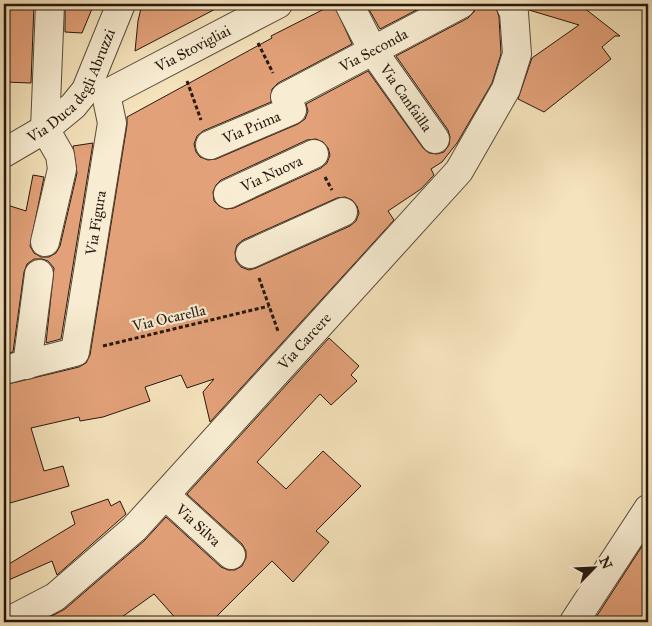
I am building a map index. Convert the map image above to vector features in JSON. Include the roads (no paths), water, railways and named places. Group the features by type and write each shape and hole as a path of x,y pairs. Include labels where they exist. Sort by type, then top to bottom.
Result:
{"street":[{"path":"46,242 62,169 60,155 45,129 50,4"},
{"name":"Via Duca degli Abruzzi","path":"4,153 45,129 73,106 96,92 121,4"},
{"name":"Via Stovigliai","path":"96,92 278,4"},
{"name":"Via Canfailla","path":"349,4 373,51 435,140"},
{"name":"Via Seconda","path":"288,103 373,51 461,4"},
{"name":"Via Carcere","path":"7,622 55,597 134,530 459,172 506,89 517,54 514,13 510,4"},
{"name":"Via Figura","path":"16,368 75,352 112,122 96,92"},
{"name":"Via Prima","path":"210,145 288,103"},
{"name":"Via Nuova","path":"228,194 314,154"},
{"path":"250,254 343,212"},
{"path":"16,368 39,274"},
{"name":"Via Silva","path":"165,495 231,555"},
{"path":"574,622 648,509"}]}
